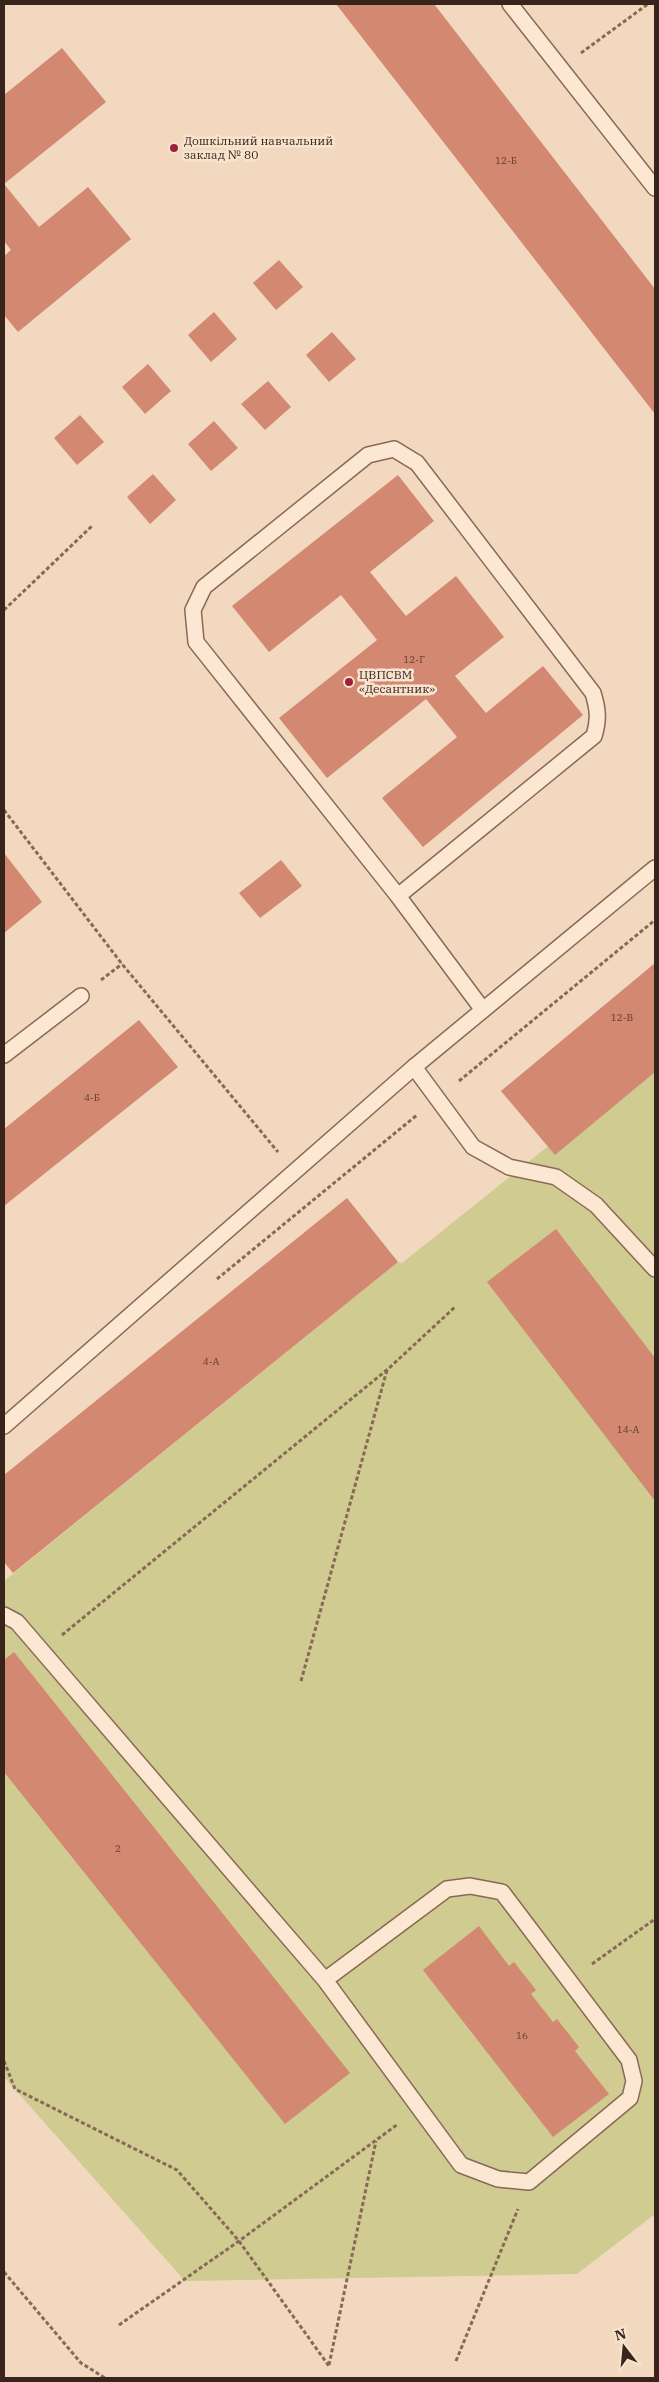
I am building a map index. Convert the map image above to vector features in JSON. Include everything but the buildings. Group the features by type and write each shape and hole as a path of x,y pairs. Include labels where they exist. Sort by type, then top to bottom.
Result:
{"lane":[{"path":"510,4 655,188"},
{"path":"398,896 594,736 598,722 598,706 594,693 417,463 394,449 368,455 204,587 193,610 196,642 398,896 483,1010"},
{"path":"4,1426 414,1067 655,868"},
{"path":"4,1055 80,996"},
{"path":"414,1067 473,1147 509,1167 556,1178 596,1205 655,1269"},
{"path":"4,1615 17,1622 324,1980 461,2165 498,2179 529,2182 630,2098 634,2081 629,2060 502,1892 470,1886 447,1889 324,1980"}],"path":[{"path":"560,68 648,4"},
{"path":"4,610 92,526"},
{"path":"4,810 122,964 295,1172"},
{"path":"213,1282 655,920"},
{"path":"42,1651 388,1369 454,1307"},
{"path":"301,1681 388,1369"},
{"path":"569,1981 655,1919"},
{"path":"4,2061 15,2089 177,2170 239,2241 329,2366 376,2141"},
{"path":"118,2326 376,2141 418,2107"},
{"path":"456,2361 529,2182"},
{"path":"4,2272 81,2363 105,2378"}],"shaded area":[{"path":"655,1061 655,2214 577,2274 185,2281 4,2077 4,1581 398,1262 402,1263"}],"place":[{"name":"Дошкільний навчальний заклад № 80","path":"174,148"},
{"name":"ЦВПСВМ «Десантник»","path":"349,682"}]}
